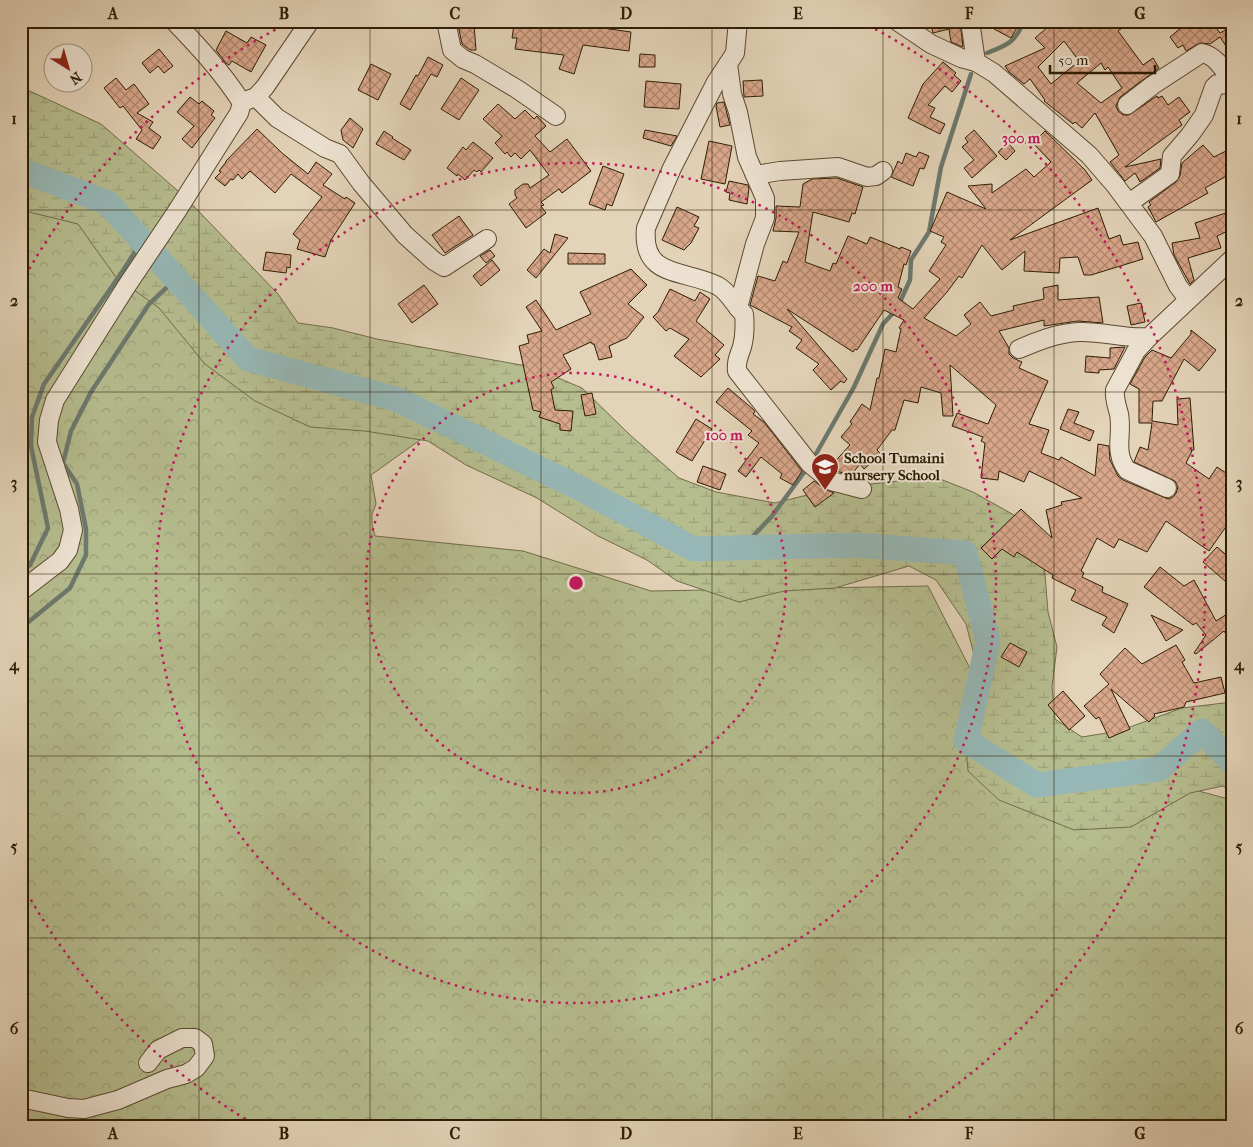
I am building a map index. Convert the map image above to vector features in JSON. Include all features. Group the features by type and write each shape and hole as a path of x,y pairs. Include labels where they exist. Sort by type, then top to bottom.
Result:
{"street":[{"path":"174,21 219,71 249,100 324,148 340,154 361,183 405,235 439,264 444,267 487,239"},
{"path":"21,591 60,561 68,550 72,530 69,509 47,442 49,420 55,400 239,113 249,100 265,87 310,21"},
{"path":"446,21 452,50 462,59 475,64 517,89 556,116"},
{"path":"738,21 735,53 716,82 672,168 646,228 645,238 650,258 658,266 718,286 733,300 744,314 745,326 742,347 736,361 737,371 810,464 831,481 862,489"},
{"path":"897,21 931,44 961,58 976,62 994,73 1090,156 1154,236 1178,286 1188,299"},
{"path":"970,21 976,62"},
{"path":"1126,105 1202,53 1211,56 1218,63 1232,83"},
{"path":"728,64 732,94 738,112 747,157 765,198 765,218 755,244 738,308"},
{"path":"1129,203 1170,174 1172,156 1204,115 1214,87 1217,84 1232,83"},
{"path":"754,175 780,171 838,167 867,177 876,176 883,171"},
{"path":"1167,488 1127,470 1119,452 1119,416 1114,397 1115,390 1136,351 1188,299 1232,259"},
{"path":"1019,349 1046,338 1080,332 1122,337 1150,337"},
{"path":"21,1098 68,1108 84,1109 118,1100 166,1079 186,1074 196,1068 205,1056 203,1044 196,1038 182,1038 158,1050 148,1064"}],"green space":[{"path":"21,87 101,124 185,197 278,294 298,323 333,328 377,339 532,367 582,388 629,434 679,478 716,492 775,503 835,488 935,477 973,492 1014,515 1044,562 1048,612 1057,647 1052,687 1055,719 1082,737 1119,731 1182,708 1232,702 1232,792 1223,786 1190,793 1131,827 1074,830 999,800 968,771 965,735 982,685 966,624 936,580 909,566 835,588 784,591 739,602 677,581 647,560 598,536 537,498 466,465 428,441 365,431 310,427 255,401 205,364 159,308 115,276 78,224 21,210"},
{"path":"21,208 93,224 437,428 371,475 376,504 372,514 375,536 523,551 651,591 928,586 1006,739 1232,800 1232,1126 21,1126"}],"building":[{"path":"519,21 541,21 566,25 566,21 584,21 590,22 589,26 631,32 629,51 583,45 574,74 559,69 564,55 515,49 517,38 512,38 514,25 519,25"},
{"path":"930,21 960,21 963,47 951,42 949,29 933,33"},
{"path":"998,21 1021,21 1011,38 994,29"},
{"path":"1055,21 1132,21 1118,31 1143,65 1153,58 1159,68 1120,97 1116,106 1118,111 1123,115 1129,115 1157,96 1158,98 1162,96 1168,105 1179,97 1190,112 1179,120 1182,125 1125,167 1161,159 1160,168 1140,182 1135,173 1125,181 1110,162 1119,155 1095,113 1082,128 1075,122 1073,124 1044,101 1030,79 1024,84 1009,72 1005,66 1045,48 1035,38","holes":["1064,41 1079,61 1051,84 1038,67","1101,63 1105,70 1108,67 1122,88 1101,103 1077,83"]},
{"path":"1189,21 1211,21 1220,33 1232,26 1232,55 1220,37 1210,44 1200,43 1186,51 1183,45 1178,48 1170,37"},
{"path":"474,24 476,50 470,50 462,44 458,25"},
{"path":"226,31 247,43 251,37 266,45 251,72 232,61 229,65 216,50"},
{"path":"159,49 173,66 164,73 158,66 150,73 142,63"},
{"path":"640,54 655,55 655,67 639,67"},
{"path":"428,57 443,65 437,77 431,74 410,110 400,104"},
{"path":"943,62 956,73 954,75 961,81 952,92 945,86 928,105 935,108 930,117 945,124 940,134 908,118 923,84"},
{"path":"371,64 391,74 378,100 358,90"},
{"path":"116,78 126,90 134,84 149,104 137,113 153,122 149,128 161,137 153,149 136,139 142,130 123,106 120,108 104,88"},
{"path":"461,78 479,90 459,120 441,109"},
{"path":"762,80 763,96 744,97 743,81"},
{"path":"646,81 681,84 679,109 644,107"},
{"path":"190,97 199,104 202,101 214,111 211,115 215,118 192,148 182,139 194,126 177,112"},
{"path":"724,102 730,125 720,127 716,106 717,103"},
{"path":"498,104 515,119 525,110 534,119 537,116 546,126 535,136 550,152 567,139 591,171 562,193 559,189 541,202 544,205 541,206 546,213 526,228 509,204 517,198 515,190 523,184 528,184 530,188 549,175 530,150 521,159 515,153 511,157 507,152 505,154 495,143 502,136 483,119"},
{"path":"350,118 363,129 353,148 343,140 341,130"},
{"path":"257,129 308,174 316,162 332,174 323,185 355,203 331,240 325,257 297,249 300,240 293,234 322,197 291,174 275,193 250,171 242,179 238,174 225,186 215,178 221,172 219,171 226,161"},
{"path":"645,130 677,136 671,146 643,138"},
{"path":"974,130 997,156 972,178 964,168 974,160 962,147 968,142 965,138"},
{"path":"384,131 411,150 404,160 376,144"},
{"path":"1045,131 1085,170 1092,180 1010,240 1098,208 1109,239 1120,235 1123,245 1138,242 1143,259 1091,275 1084,275 1078,257 1060,258 1059,273 1024,271 1025,251 1002,270 982,245 962,278 959,276 924,318 956,336 971,324 964,315 980,302 991,316 1014,310 1013,306 1044,299 1043,288 1058,285 1058,300 1099,297 1103,323 1078,321 1044,326 1044,320 999,331 1009,348 1009,354 1022,362 1019,368 1048,381 1029,424 1049,430 1041,453 1059,460 1061,457 1095,476 1098,444 1109,446 1110,460 1118,476 1123,480 1168,499 1176,493 1178,487 1175,481 1134,462 1140,447 1148,450 1152,423 1139,423 1139,389 1130,384 1145,357 1152,350 1171,358 1191,334 1191,330 1216,350 1199,371 1184,359 1162,401 1153,401 1152,421 1178,425 1177,399 1190,398 1194,450 1191,450 1186,463 1209,479 1217,467 1232,477 1232,518 1209,551 1166,521 1147,552 1119,539 1114,548 1097,538 1081,571 1084,573 1082,577 1103,587 1102,592 1128,604 1114,633 1102,625 1107,617 1071,600 1076,590 1052,578 1053,575 1017,552 1014,557 1002,549 992,559 981,548 1021,509 1052,538 1046,510 1062,505 1061,502 1082,498 1029,471 1024,482 999,471 998,480 981,478 985,443 981,441 983,437 952,426 957,413 988,424 996,405 950,365 953,416 943,416 941,393 921,387 918,403 904,400 895,430 892,430 877,450 881,454 864,469 860,464 851,475 836,471 830,467 850,445 841,437 852,424 850,422 862,404 870,410 885,349 896,352 901,329 899,328 904,320 884,310 857,350 855,349 853,352 787,309 847,379 844,383 841,381 831,390 813,370 819,364 796,348 802,340 789,331 792,327 750,305 758,276 775,281 783,261 787,263 799,232 773,231 776,206 800,207 803,184 812,179 837,178 863,187 855,214 852,213 849,222 813,212 805,262 830,271 833,263 836,264 848,236 867,244 870,237 900,249 901,247 911,251 906,265 904,264 898,287 902,289 898,298 913,309 940,279 929,271 946,245 941,242 944,237 930,231 947,192 986,209 968,186 992,184 992,193 1026,169 1034,177 1051,162 1033,143"},
{"path":"709,141 732,146 725,184 701,179"},
{"path":"473,142 493,158 481,172 474,170 465,180 447,168 463,147 466,150"},
{"path":"1008,143 1015,151 1006,160 998,152"},
{"path":"1203,145 1214,157 1232,148 1232,173 1205,188 1208,193 1156,222 1148,207 1151,205 1149,202 1176,182 1180,176 1182,163"},
{"path":"919,152 929,156 924,169 920,168 913,186 891,177 898,161 902,164 906,153 916,157"},
{"path":"603,166 624,174 612,206 607,204 605,210 589,204"},
{"path":"729,181 748,185 747,204 729,200 730,193 726,192"},
{"path":"677,207 699,217 694,226 699,228 691,243 684,250 662,240"},
{"path":"1232,211 1232,229 1217,236 1221,248 1188,258 1194,280 1190,284 1174,255 1172,243 1200,238 1195,223"},
{"path":"459,216 473,235 445,253 432,235"},
{"path":"555,234 568,238 536,278 527,270 544,249 550,253"},
{"path":"490,250 495,256 486,263 480,256"},
{"path":"266,252 291,255 290,268 287,267 286,273 263,270"},
{"path":"568,253 605,254 605,264 568,264"},
{"path":"492,260 500,270 481,286 473,276"},
{"path":"631,269 647,285 628,304 644,317 627,338 609,346 612,357 599,360 594,344 591,342 563,355 571,369 551,382 554,388 551,390 555,410 573,411 571,431 560,430 560,424 539,417 541,412 533,410 519,346 529,343 527,335 542,331 526,307 536,300 556,330 591,314 580,292"},
{"path":"424,285 438,304 412,323 398,304"},
{"path":"670,289 695,301 700,292 710,299 696,321 724,345 715,355 720,359 701,377 674,356 689,339 670,328 666,331 653,317 658,312"},
{"path":"1141,303 1145,322 1131,325 1127,306"},
{"path":"1125,347 1114,369 1099,370 1099,373 1085,372 1086,356 1110,358 1110,348"},
{"path":"728,388 754,410 753,414 764,422 802,471 793,485 780,478 782,474 761,457 746,477 738,471 759,443 748,435 752,431 716,402"},
{"path":"592,393 596,414 585,416 581,395"},
{"path":"1068,409 1079,412 1074,423 1094,431 1090,441 1060,429"},
{"path":"696,419 712,429 692,461 676,452"},
{"path":"703,466 726,474 720,490 697,482"},
{"path":"814,481 834,493 815,507 803,490"},
{"path":"1217,547 1232,560 1232,573 1225,581 1203,562"},
{"path":"1160,567 1184,586 1194,580 1216,621 1232,611 1232,643 1224,631 1196,654 1194,653 1206,635 1196,623 1193,625 1144,587"},
{"path":"1151,615 1183,630 1166,641"},
{"path":"1010,643 1027,652 1019,667 1001,657"},
{"path":"1176,645 1185,660 1182,662 1194,683 1221,677 1225,693 1186,702 1184,707 1154,714 1155,716 1149,722 1111,689 1130,729 1109,738 1099,717 1096,719 1084,706 1109,684 1100,674 1125,648 1142,664"},
{"path":"1063,691 1085,716 1069,730 1048,705"}],"waterway":[{"path":"987,53 1000,48 1014,39 1024,21"},
{"path":"899,304 910,280 911,260 929,232 941,167 971,74"},
{"path":"21,170 108,203 248,359 396,399 579,488 694,549 856,545 965,553 988,641 966,741 1037,785 1159,769 1202,731 1232,762"},
{"path":"21,570 30,565 48,528 31,446 32,417 44,384 142,241"},
{"path":"21,628 70,588 86,555 86,529 77,484 63,463 71,431 91,392 149,304 176,279"},
{"path":"812,461 854,387 883,324 895,311"},
{"path":"742,548 772,516 808,467"}],"place":[{"name":"School Tumaini nursery School","path":"825,491"}]}
